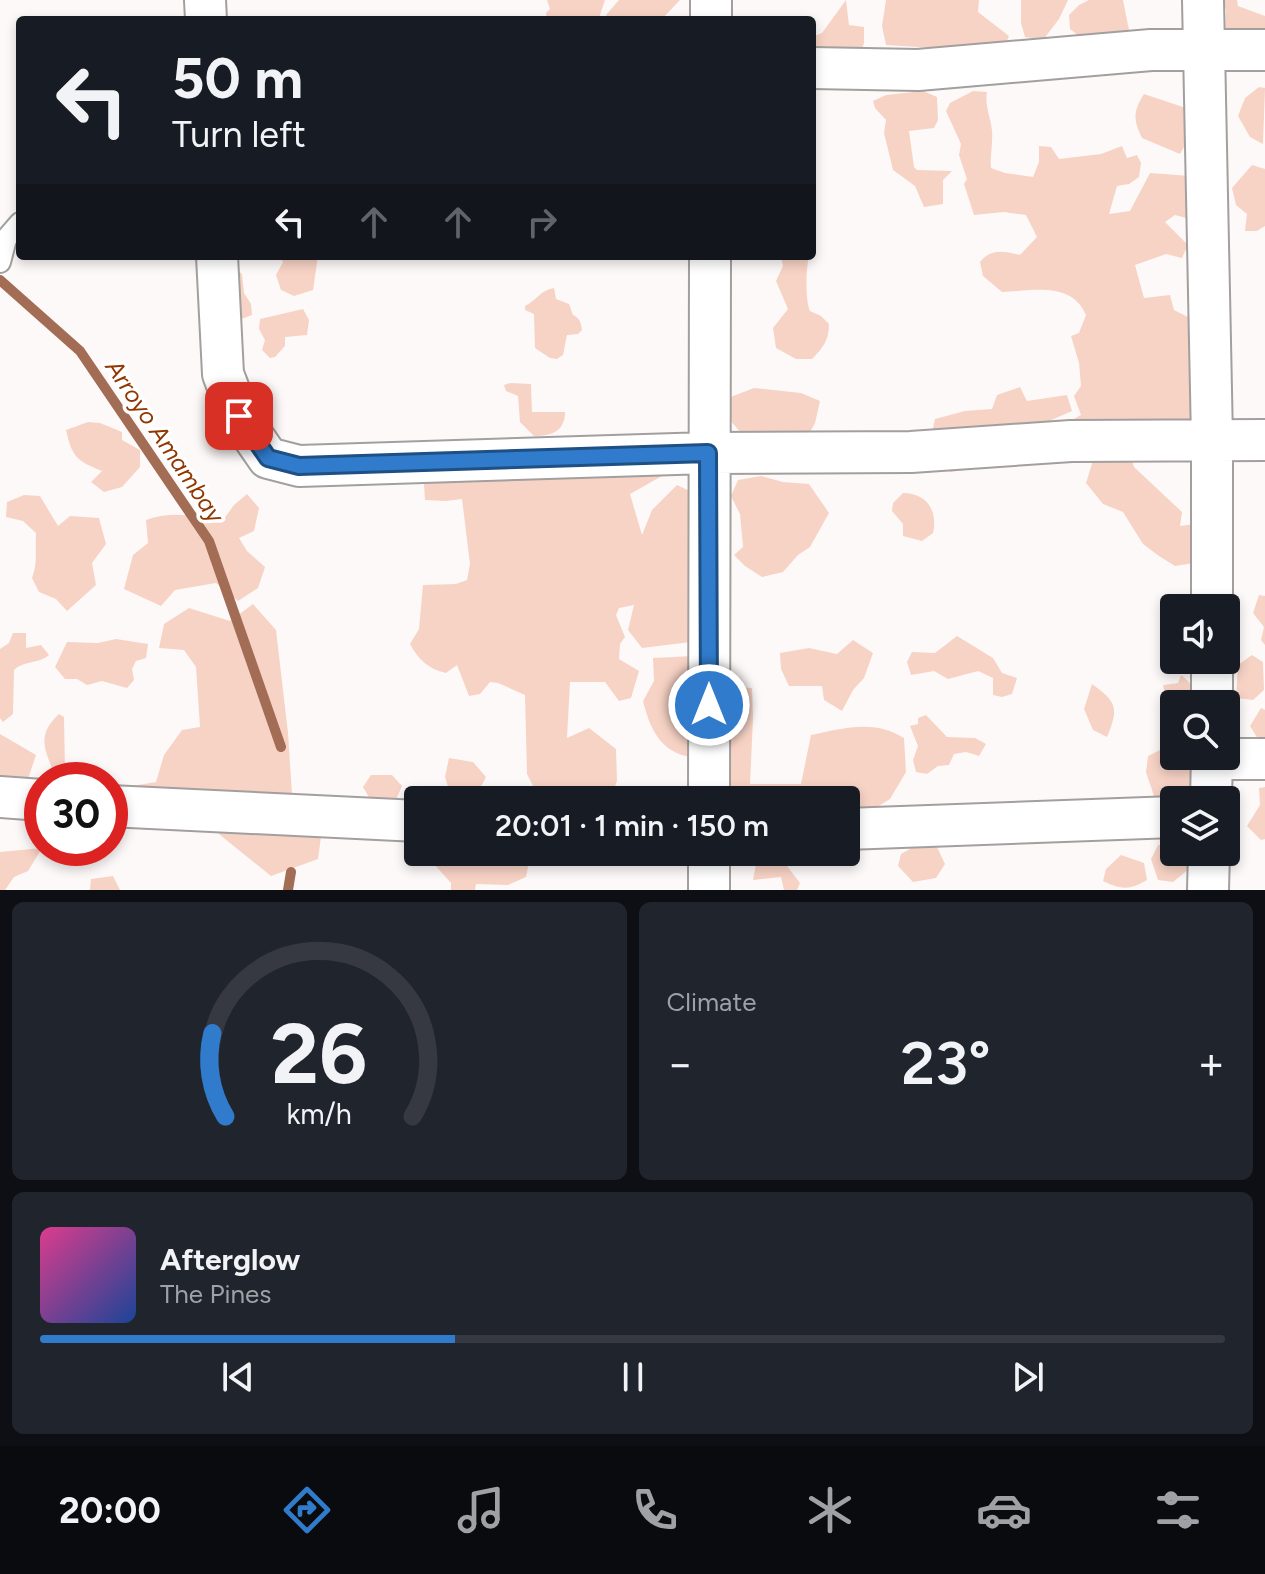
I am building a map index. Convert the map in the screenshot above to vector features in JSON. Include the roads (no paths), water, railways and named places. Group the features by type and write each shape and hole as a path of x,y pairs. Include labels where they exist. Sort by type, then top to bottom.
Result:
{"street":[{"path":"1203,0 1212,594"},
{"path":"816,68 918,70 1151,50 1265,50"},
{"path":"217,260 223,374 239,416 268,458 299,466 708,453 911,452 1071,441 1265,440"},
{"path":"709,786 710,260"},
{"path":"1240,759 1265,759"},
{"path":"0,797 24,799"},
{"path":"128,807 404,820"},
{"path":"860,828 1160,818"},
{"path":"709,866 709,890"},
{"path":"1208,890 1209,866"}],"lane":[{"path":"0,262 6,239 16,228"}],"waterway":[{"name":"Arroyo Amambay","path":"0,280 80,351 209,541 281,747"},
{"name":"Arroyo Amambay","path":"288,890 291,872"}]}
